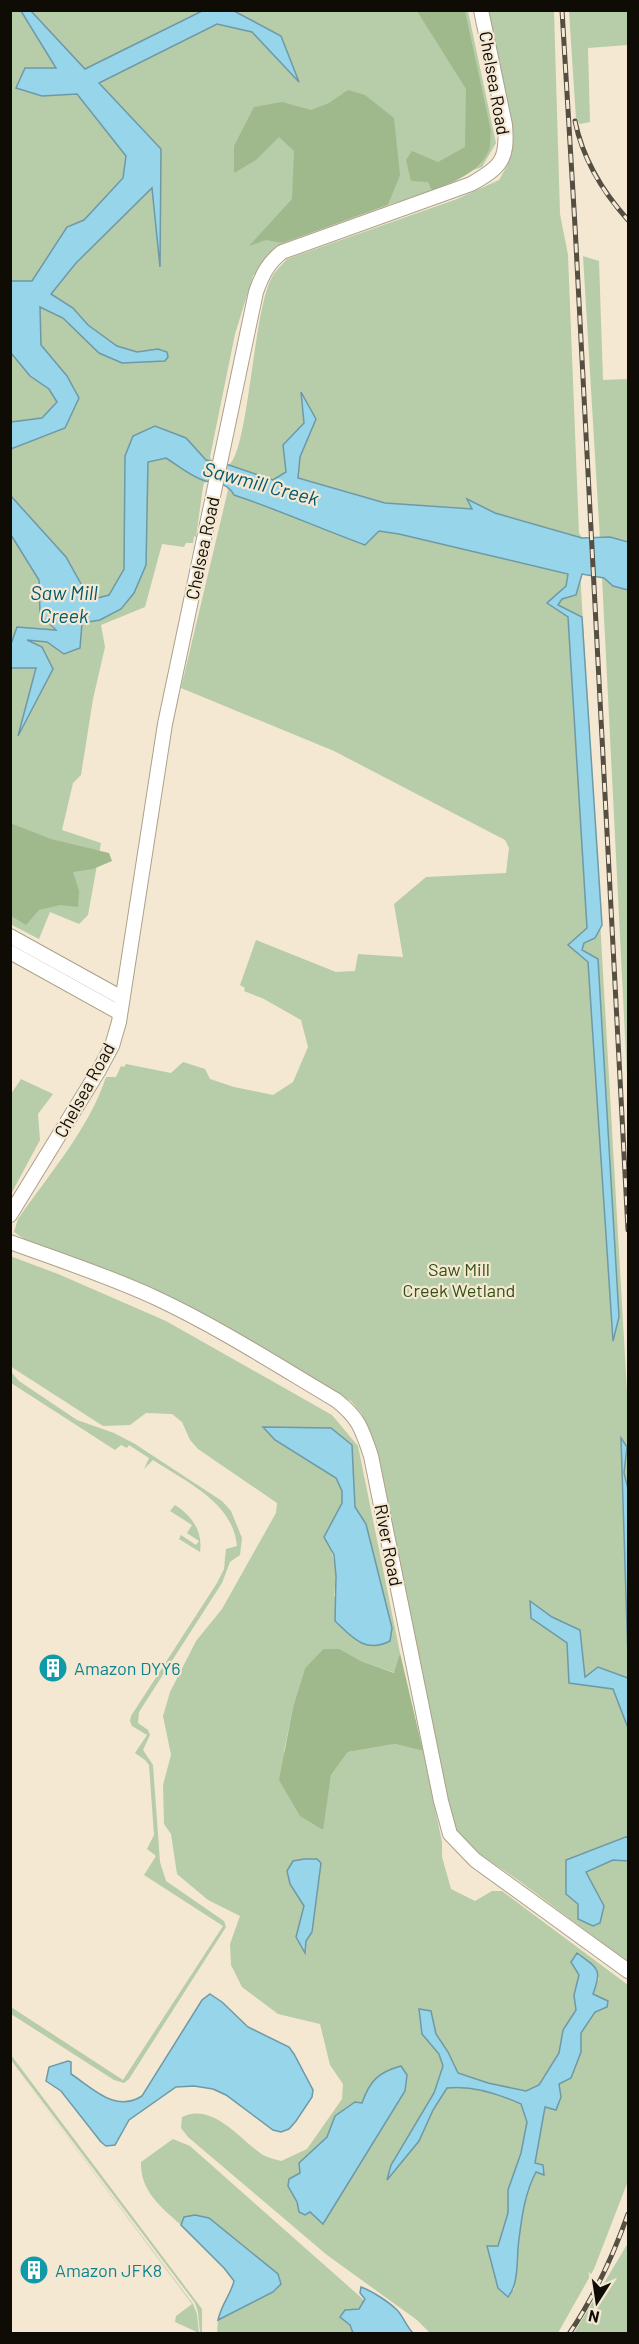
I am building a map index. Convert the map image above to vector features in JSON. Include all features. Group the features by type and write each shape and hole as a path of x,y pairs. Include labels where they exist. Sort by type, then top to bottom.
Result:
{"street":[{"name":"Chelsea Road","path":"10,1215 112,1046 123,998 165,724 256,292 263,273 272,260 282,252 471,184 495,170 503,159 506,140 505,125 481,10"},
{"path":"10,936 123,998"},
{"path":"10,952 120,1013"},
{"name":"River Road","path":"10,1242 123,1283 159,1299 326,1394 352,1413 363,1431 371,1456 450,1834 475,1860 628,1971"}],"green space":[{"path":"10,11 468,11 496,143 482,167 430,185 432,191 388,205 390,200 277,241 283,243 253,276 235,334 210,457 212,461 209,461 205,481 208,481 203,487 196,537 194,536 193,543 186,543 184,547 162,544 145,607 101,625 105,647 93,699 81,775 73,783 62,830 101,843 88,915 79,924 50,912 39,939 10,924"},
{"path":"417,11 465,11 491,131 489,150 479,165 465,176 432,191 428,182 411,181 406,160 412,151 438,162 465,147 466,89"},
{"path":"486,11 554,11 560,214 568,255 579,533 582,538 382,507 273,480 229,465 236,453 241,433 266,294 273,275 287,259 457,199 499,180 507,166 512,145"},
{"path":"569,11 628,11 628,45 588,48 590,122 580,124 576,119"},
{"path":"348,90 365,95 394,118 400,175 388,205 283,243 266,240 249,246 292,199 294,151 279,137 256,160 234,173 234,146 254,107 282,102 311,110 329,103"},
{"path":"583,256 599,261 603,380 628,379 628,1096 602,577 613,586 610,537 600,539"},
{"name":"Saw Mill Creek Wetland","path":"225,484 231,488 580,571 628,1409 628,1962 478,1853 459,1836 449,1815 368,1428 361,1413 351,1401 134,1280 30,1243 14,1232 18,1219 79,1133 99,1096 106,1077 116,1077 121,1066 124,1067 126,1064 171,1073 183,1062 205,1069 210,1079 234,1087 273,1095 293,1082 308,1047 301,1020 264,999 244,991 245,988 240,985 256,940 336,972 355,971 358,954 403,957 394,904 426,877 506,873 509,848 505,840 334,751 181,688 228,490"},
{"path":"10,823 51,839 109,853 112,861 93,869 73,872 79,891 78,907 60,905 39,910 26,925 11,916"},
{"path":"21,1079 53,1094 38,1114 40,1140 11,1194 11,1094"},
{"path":"10,1256 58,1274 166,1321 332,1415 358,1446 400,1653 395,1673 361,1661 339,1650 323,1649 305,1668 293,1707 284,1751 322,1830 331,1775 348,1752 395,1744 423,1751 442,1842 442,1857 451,1889 475,1901 492,1891 502,1891 628,1985 628,2181 594,2269 558,2333 430,2333 417,2320 327,2255 188,2137 181,2128 182,2117 204,2114 225,2124 263,2155 281,2161 307,2149 342,2099 343,2084 330,2065 320,2024 278,2014 242,1987 231,1965 230,1944 240,1916 208,1900 177,1874 171,1834 164,1824 163,1785 171,1755 163,1716 170,1692 196,1641 222,1609 276,1513 277,1503 198,1449 190,1440 182,1422 172,1414 146,1413 130,1425 103,1426 10,1364","holes":["264,1427 331,1428 352,1445 355,1507 366,1524 392,1628 390,1641 334,1596 335,1565 324,1537 342,1503 342,1491 336,1478 275,1440","321,1864 312,1932 306,1941 305,1952 296,1937 304,1906","579,1975 599,1978 593,1994 595,2012 581,2033 581,2052 559,2084 556,2110 545,2107 535,2163 543,2174 536,2172 522,2214 514,2290 498,2287 487,2247 498,2247 508,2213 508,2190 521,2153 527,2122 521,2104 485,2091 466,2087 447,2087 406,2154 388,2178 391,2164 434,2093 443,2066 439,2054 422,2034 431,2012 436,2035 448,2052 458,2073 488,2083 526,2091 539,2085 559,2053 563,2030 576,2009 574,1995","365,2095 323,2224 310,2212 299,2212 290,2179 300,2174 299,2163 327,2137 335,2116 362,2103"]},
{"path":"11,1372 19,1381 77,1420 114,1433 135,1444 222,1501 231,1511 242,1538 240,1555 230,1562 222,1583 139,1712 138,1723 148,1730 150,1735 143,1750 153,1765 160,1862 166,1881 224,1921 226,1927 129,2079 124,2083 114,2080 11,2014 11,2007 123,2080 223,1926 144,1875 156,1856 147,1849 154,1835 149,1765 135,1753 147,1735 132,1726 130,1721 131,1716 217,1583 224,1569 226,1549 237,1546 234,1531 227,1517 206,1495 153,1460 144,1469 149,1458 129,1445 127,1448 121,1445 115,1450 11,1383"},
{"path":"175,1505 195,1525 200,1537 200,1552 179,1539 181,1535 196,1545 199,1541 187,1533 192,1525 170,1511"},
{"path":"323,1649 339,1649 361,1661 394,1673 400,1653 423,1751 395,1744 348,1752 331,1775 323,1830 300,1816 279,1780 293,1707 305,1668"},
{"path":"11,2055 202,2309 202,2333 200,2333 195,2303 11,2060"},
{"path":"11,2062 193,2304 197,2314 199,2333 175,2322 176,2316 192,2304"},
{"path":"173,2139 190,2146 365,2301 359,2309 351,2309 340,2317 350,2325 353,2333 217,2333 218,2320 273,2292 195,2215 184,2217 181,2225 153,2198 144,2182 141,2162"},
{"path":"628,2243 628,2333 574,2333"}],"water":[{"path":"21,11 31,11 85,69 202,11 234,11 281,36 299,82 252,32 217,24 99,83 161,149 160,267 152,188 76,263 51,294 73,308 88,325 117,346 137,352 158,349 167,352 168,357 165,361 122,363 99,353 63,318 40,307 41,345 67,376 79,398 65,428 11,449 11,422 42,418 57,402 49,389 30,376 11,353 11,281 32,281 67,227 84,220 123,178 126,156 77,94 42,96 16,88 25,68 56,68"},
{"name":"Saw Mill Creek","path":"301,392 316,419 300,457 298,478 385,503 472,509 467,499 495,513 582,538 610,537 628,542 628,590 613,586 604,578 582,574 576,595 562,599 558,605 582,617 602,925 595,938 584,943 582,950 598,959 619,1317 613,1341 588,962 568,945 587,928 568,617 547,603 566,586 568,574 379,531 365,545 234,495 227,487 196,477 166,458 148,462 146,565 134,593 121,609 100,620 82,623 80,648 64,654 47,642 27,640 42,647 53,669 18,736 36,668 11,668 11,644 17,627 56,630 40,614 39,580 11,535 10,495 66,557 90,600 109,595 124,569 125,456 133,436 155,426 186,438 206,460 273,480 286,472 283,445 304,423"},
{"path":"263,1427 331,1428 352,1445 355,1507 366,1524 392,1628 390,1641 381,1645 366,1645 353,1638 335,1621 334,1555 324,1537 342,1503 342,1491 336,1478 275,1440"},
{"path":"621,1438 627,1447 624,1473 628,1489 628,1659"},
{"path":"530,1601 552,1617 580,1630 585,1677 598,1667 628,1678 628,1728 613,1689 569,1683 567,1643 531,1618"},
{"path":"628,1836 628,1861 613,1860 586,1872 604,1906 600,1923 593,1926 578,1919 578,1904 566,1894 566,1860"},
{"path":"317,1859 321,1863 312,1932 306,1941 305,1953 296,1937 304,1906 290,1884 287,1871 293,1861"},
{"path":"577,1953 596,1969 598,1979 593,1994 608,2001 607,2007 595,2012 581,2033 581,2052 571,2078 559,2084 561,2097 556,2110 545,2107 535,2163 543,2165 544,2175 536,2172 527,2196 520,2230 516,2277 508,2297 498,2288 487,2246 498,2246 508,2213 508,2190 521,2153 527,2122 521,2104 485,2091 447,2088 433,2110 419,2141 387,2180 391,2165 434,2093 443,2066 439,2054 422,2034 419,2009 431,2011 436,2034 458,2073 488,2083 526,2091 539,2085 559,2053 563,2030 576,2010 574,1995 579,1975 571,1962"},
{"path":"210,1994 222,2002 248,2027 289,2047 294,2054 313,2090 312,2097 289,2129 281,2132 273,2130 226,2095 213,2089 194,2086 176,2087 129,2120 115,2145 106,2146 61,2091 46,2081 49,2067 68,2061 71,2062 71,2074 105,2097 123,2102 142,2096 202,2000"},
{"path":"401,2066 407,2075 405,2091 323,2224 310,2212 305,2215 299,2212 297,2202 288,2186 289,2179 300,2173 299,2163 327,2137 335,2116 355,2102 362,2103 368,2088 376,2078"},
{"path":"195,2215 209,2218 278,2274 281,2284 273,2292 218,2320 234,2281 181,2225 184,2217"},
{"path":"361,2287 394,2307 413,2333 353,2333 350,2325 340,2317 345,2310 359,2309 365,2299 360,2293"}],"railway":[{"path":"562,10 628,1230"},
{"path":"575,121 588,162 610,198 628,220"},
{"path":"569,2334 602,2276 628,2214"}],"place":[{"name":"Amazon DYY6","path":"53,1668"},
{"name":"Amazon JFK8","path":"34,2270"}],"water label":[{"name":"Sawmill Creek","path":"261,483"}]}
